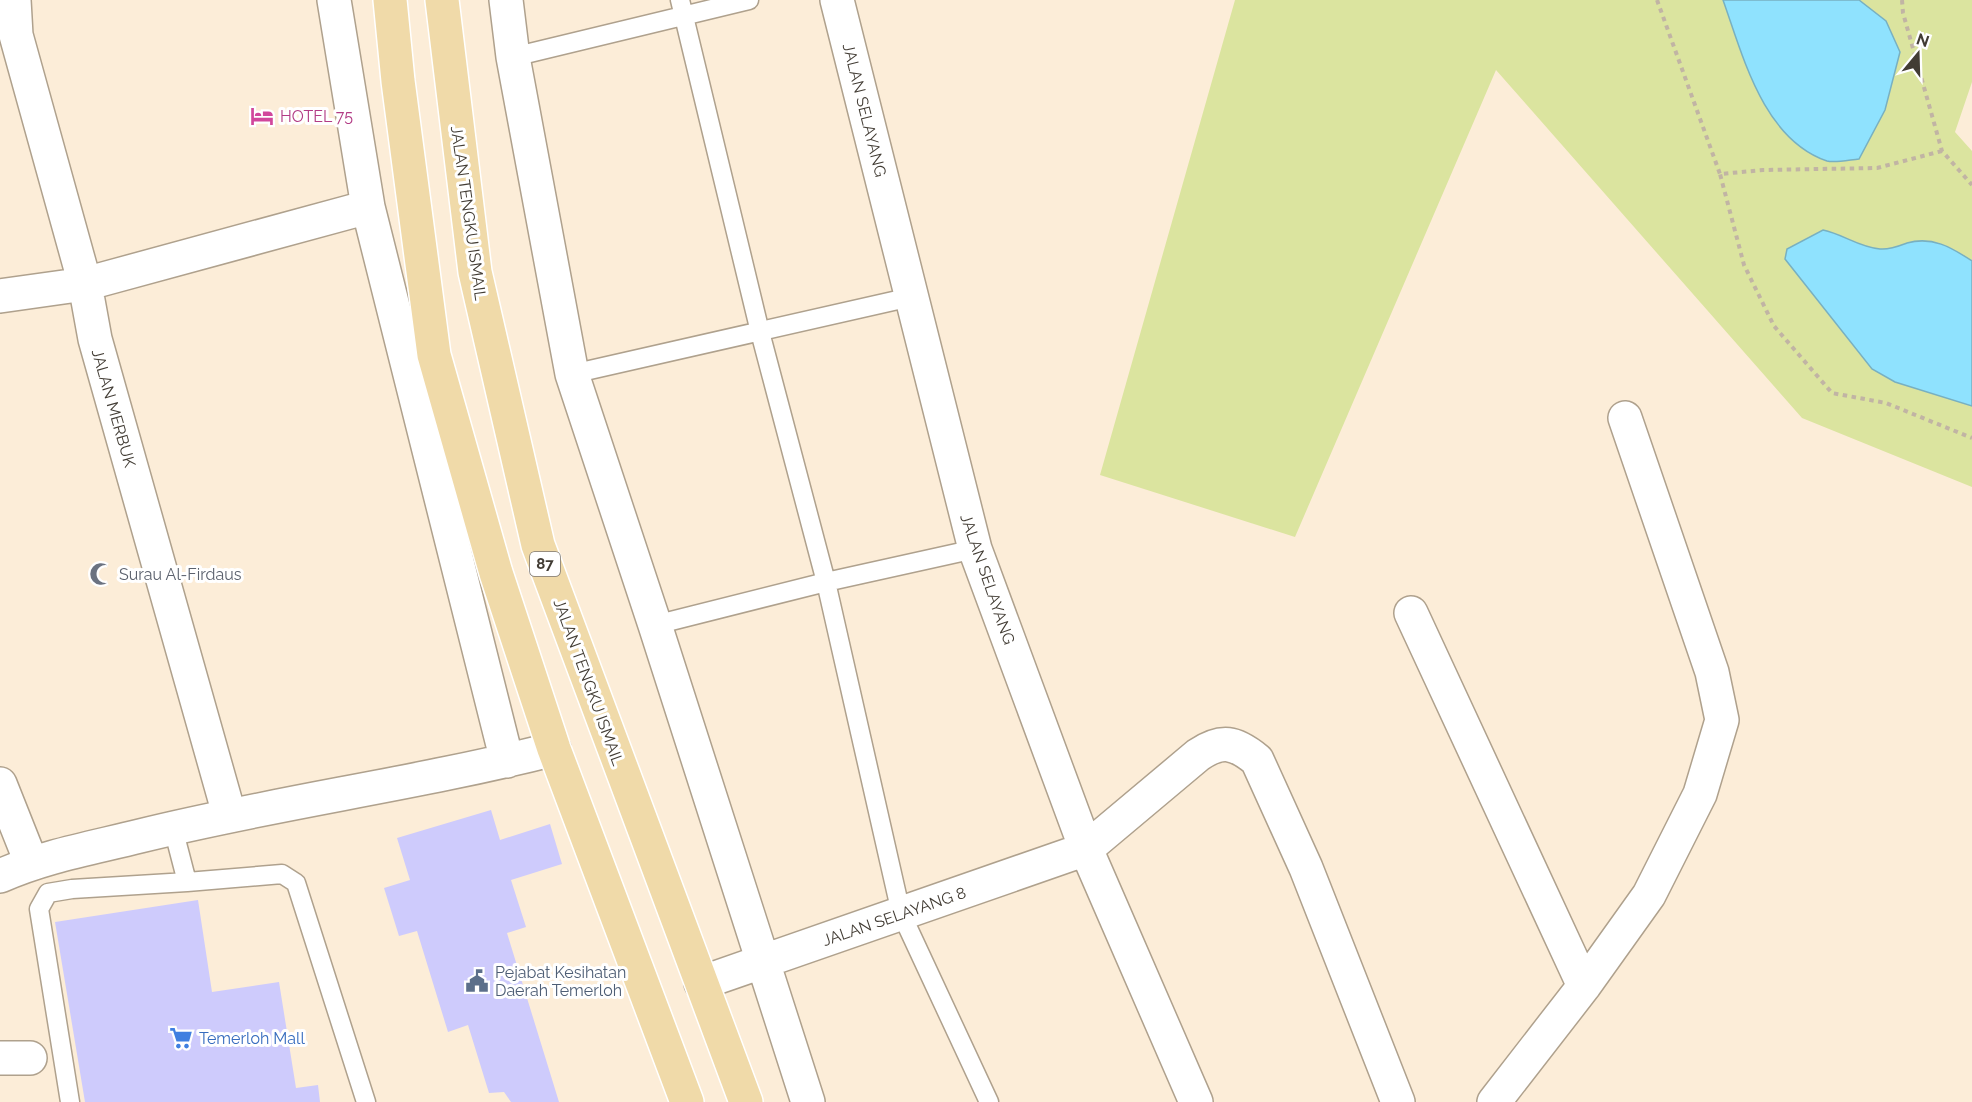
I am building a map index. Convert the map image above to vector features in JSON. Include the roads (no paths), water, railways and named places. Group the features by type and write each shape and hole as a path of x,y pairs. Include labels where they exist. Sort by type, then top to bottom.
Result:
{"main road":[{"path":"390,0 398,81 434,355 496,573 554,749 687,1102"},
{"name":"JALAN TENGKU ISMAIL","path":"442,0 475,272 538,545 746,1102"}],"street":[{"name":"JALAN MERBUK","path":"14,0 16,35 85,284 95,339 229,814"},
{"path":"334,0 368,207 507,761"},
{"path":"506,0 513,57 572,374 656,625 808,1102"},
{"name":"JALAN SELAYANG","path":"837,0 975,549 1086,849 1196,1102"},
{"path":"0,296 85,284 368,207"},
{"path":"1494,1102 1584,986 1649,895 1700,794 1722,720 1712,672 1625,418"},
{"path":"1411,613 1584,986"},
{"path":"1086,849 1212,746 1224,744 1242,748 1257,760 1306,868 1398,1102"},
{"path":"0,876 31,862 229,814 507,761 554,749"},
{"path":"0,784 31,862"},
{"name":"JALAN SELAYANG 8","path":"701,983 1086,849"}],"lane":[{"path":"513,57 682,8 749,0"},
{"path":"682,8 760,332 826,582 901,913 988,1102"},
{"path":"572,374 911,297"},
{"path":"656,625 826,582 975,549"},
{"path":"173,828 187,882"},
{"path":"72,889 73,852"},
{"path":"70,1102 39,909 48,893 72,889 282,874 296,883 366,1102"}],"water":[{"path":"1723,0 1859,0 1886,21 1900,52 1885,110 1859,159 1827,161 1805,150 1787,134 1771,115 1758,93"},
{"path":"1823,230 1865,246 1880,249 1916,241 1933,242 1949,247 1972,261 1972,406 1895,382 1872,369 1785,259 1787,249"}],"place":[{"name":"HOTEL 75","path":"262,116"},
{"name":"Surau Al-Firdaus","path":"101,574"},
{"name":"Pejabat Kesihatan Daerah Temerloh","path":"477,981"},
{"name":"Temerloh Mall","path":"181,1038"}]}
